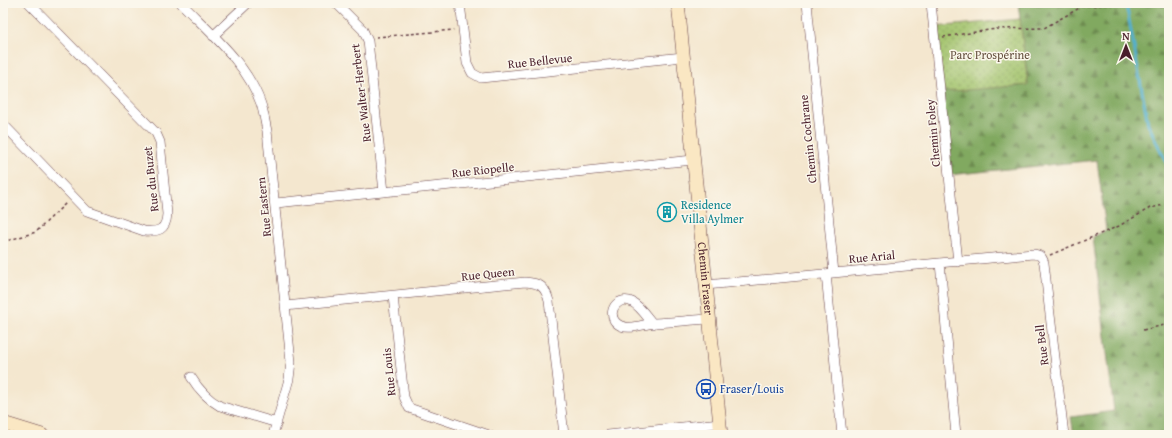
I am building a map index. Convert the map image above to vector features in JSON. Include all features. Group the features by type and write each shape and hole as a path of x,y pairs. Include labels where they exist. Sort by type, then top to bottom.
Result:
{"street":[{"name":"Rue du Buzet","path":"3,124 87,211 144,230 154,231 162,228 166,222 167,214 160,142 156,133 29,3"},
{"name":"Rue Eastern","path":"181,3 242,68 250,80 261,104 267,131 276,203 291,366 289,379 273,435"},
{"path":"213,36 248,3"},
{"name":"Rue Walter-Herbert","path":"336,3 363,30 368,41 384,192"},
{"name":"Rue Bellevue","path":"460,3 467,63 472,73 481,78 683,57"},
{"name":"Chemin Fraser","path":"678,3 721,429"},
{"name":"Chemin Cochrane","path":"807,3 842,435"},
{"name":"Chemin Foley","path":"931,3 958,262"},
{"name":"Rue Riopelle","path":"276,203 693,160"},
{"name":"Rue Arial","path":"706,285 1033,254 1041,256"},
{"name":"Rue Bell","path":"1041,256 1064,435"},
{"path":"940,263 956,435"},
{"name":"Rue Queen","path":"285,306 525,282 538,284 547,294 549,301 564,435"},
{"name":"Rue Louis","path":"393,296 404,397 409,408 489,435"},
{"path":"654,324 709,319"},
{"path":"191,377 200,390 212,402 220,406 277,422"},
{"path":"3,424 42,435"},
{"path":"608,435 721,429"}],"path":[{"path":"935,38 996,29 1044,28 1083,6 1125,4 1169,6"},
{"path":"376,37 463,29"},
{"path":"3,242 36,232 73,196"},
{"path":"1041,256 1119,226 1150,208 1169,204"},
{"path":"1143,330 1169,324"}],"green space":[{"path":"1018,3 1169,3 1169,435 1074,435 1071,417 1114,411 1093,237 1106,230 1097,160 949,175 941,92 1028,84"},
{"name":"Parc Prospérine","path":"1020,19 1028,85 941,92 934,27"}],"waterway":[{"path":"1125,3 1148,124 1169,168"}],"place":[{"name":"Residence Villa Aylmer","path":"667,212"},
{"name":"Fraser/Louis","path":"706,389"}]}
